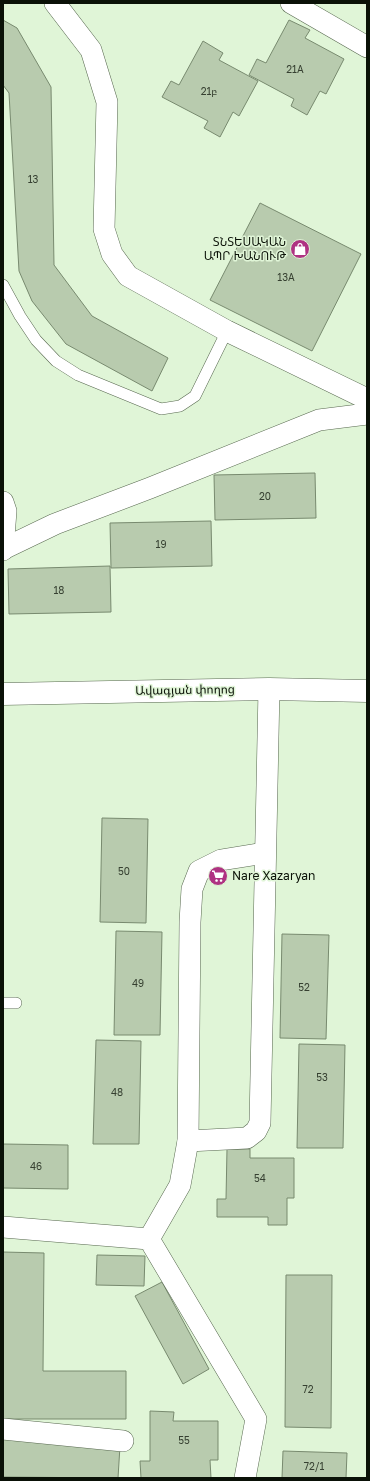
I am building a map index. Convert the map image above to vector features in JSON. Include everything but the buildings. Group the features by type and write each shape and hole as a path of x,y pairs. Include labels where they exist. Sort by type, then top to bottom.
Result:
{"street":[{"path":"55,3 91,50 107,102 104,229 112,254 128,276 227,331 367,399"},
{"path":"291,3 367,46"},
{"path":"3,550 55,524 150,488 319,420 367,414"},
{"path":"3,502 6,511 3,550"},
{"path":"188,1141 247,1138 256,1131 260,1123 269,688"},
{"name":"Ավագյան փողոց","path":"3,694 269,688 367,691"},
{"path":"149,1239 180,1185 188,1141 190,922 192,889 199,871 221,860 265,853"},
{"path":"3,1227 149,1239"},
{"path":"149,1239 256,1419 245,1478"},
{"path":"3,1429 123,1441"}],"lane":[{"path":"3,284 20,316 36,340 56,361 78,375 161,409 180,406 195,396 227,331"},
{"path":"3,1003 16,1003"}],"place":[{"name":"ՏՆՏԵՍԱԿԱՆ ԱՊՐ ԽԱՆՈՒԹ","path":"300,249"},
{"name":"Nare Xazaryan","path":"218,876"}]}
